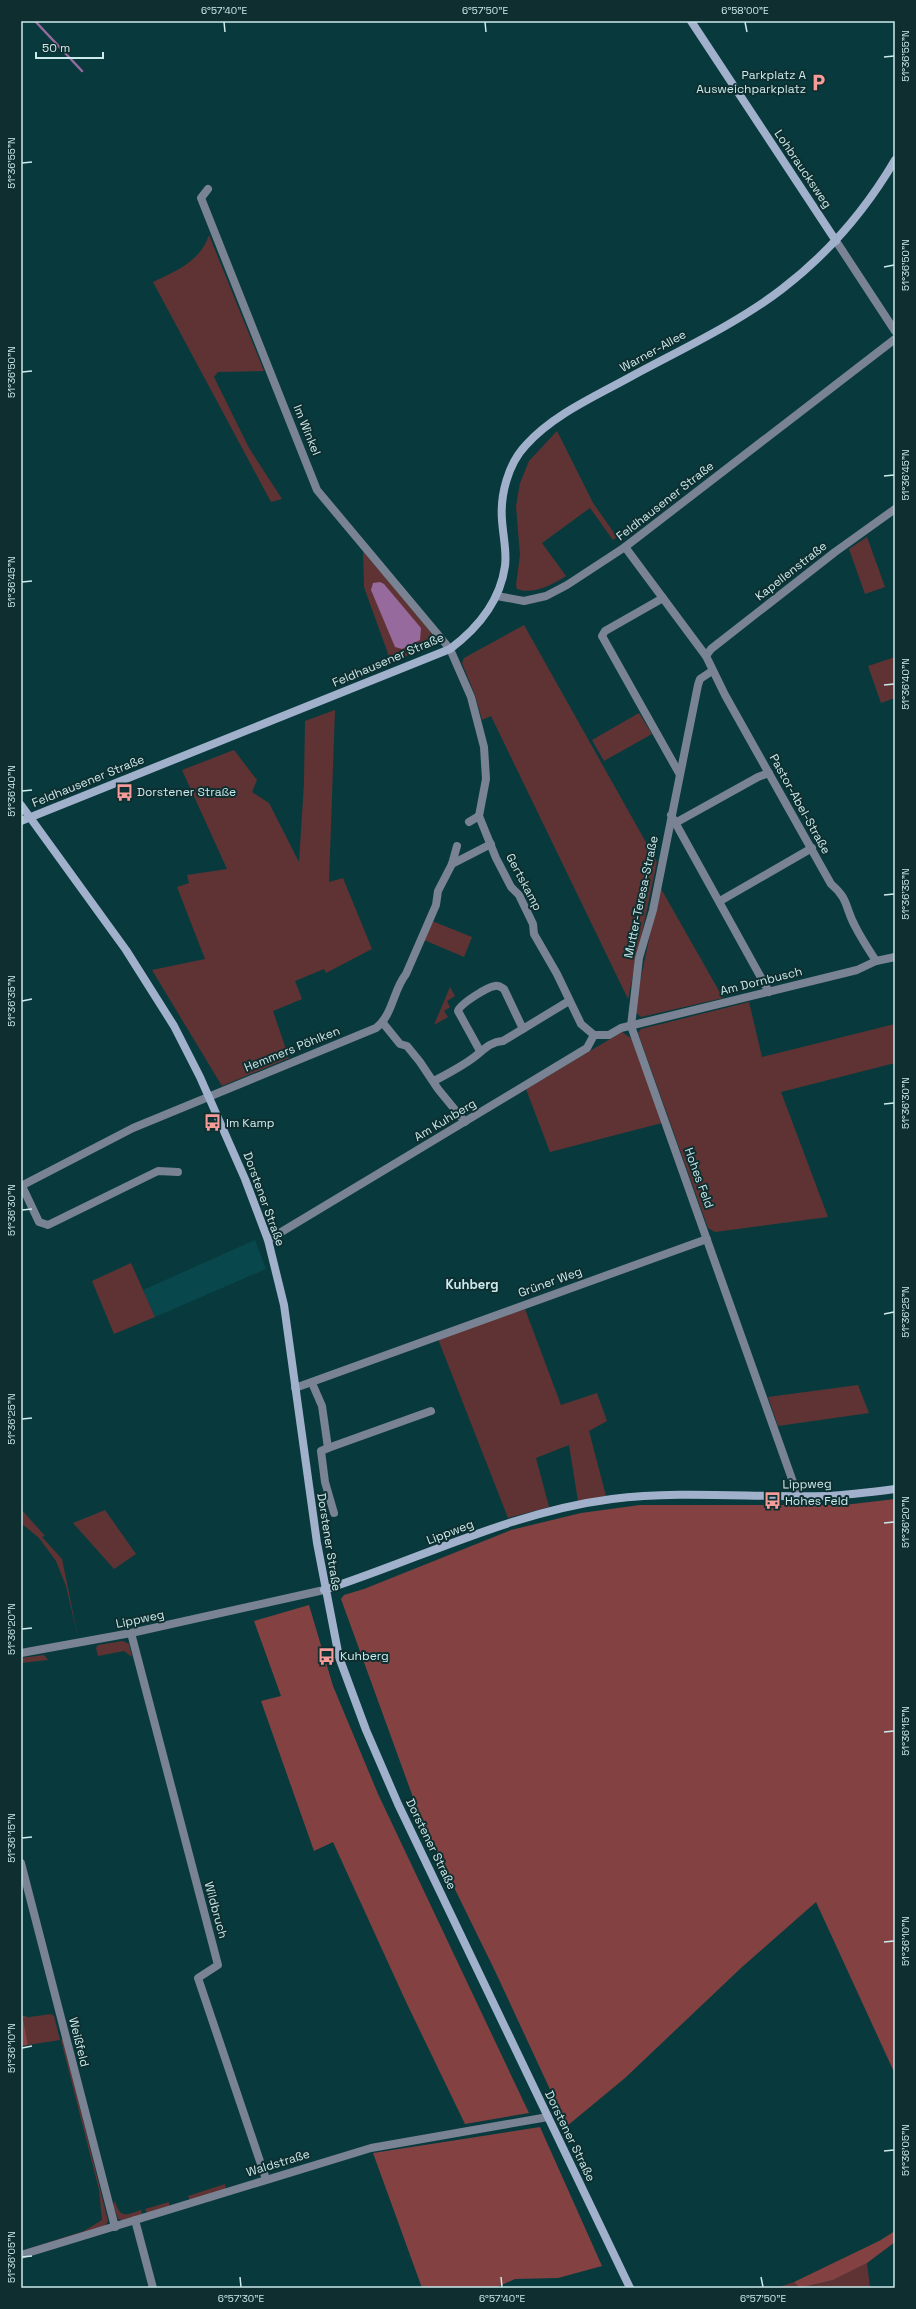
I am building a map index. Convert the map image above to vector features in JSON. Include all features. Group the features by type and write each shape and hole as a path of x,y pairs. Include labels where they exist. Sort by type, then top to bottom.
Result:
{"street":[{"name":"Lohbraucksweg","path":"691,21 895,330"},
{"name":"Warner-Allee","path":"496,596 505,567 502,512 504,492 508,476 524,446 554,420 743,314 780,291 836,241 868,203 895,160"},
{"name":"Im Winkel","path":"208,189 202,198 317,490 450,649"},
{"name":"Feldhausener Straße","path":"21,821 450,649 478,626 496,596 524,601 546,596 567,585 625,547 895,339"},
{"name":"Kapellenstraße","path":"706,656 711,649 818,566 895,509"},
{"path":"625,547 706,656"},
{"path":"663,598 606,631 602,636 679,773"},
{"path":"450,649 471,697 484,747 486,774 479,816 468,822"},
{"name":"Pastor-Abel-Straße","path":"706,656 712,671 812,848 830,884 840,892 851,912 854,924 876,961"},
{"name":"Mutter-Teresa-Straße","path":"631,1026 639,958 653,910 679,773 698,685 700,679 712,671"},
{"path":"677,822 758,777 769,773"},
{"name":"Dorstener Straße","path":"21,805 126,950 174,1026 210,1097 245,1179 268,1240 284,1305 324,1590 339,1656 366,1730 398,1804 630,2288"},
{"path":"671,815 677,822 769,992"},
{"name":"Gertskamp","path":"479,816 511,887 518,895 533,924 534,934 557,974 582,1027 594,1035"},
{"path":"452,864 491,844"},
{"path":"457,846 452,864 438,891 436,905 406,974 399,983 383,1023 400,1044 407,1046 465,1122"},
{"path":"720,901 812,848"},
{"name":"Am Dornbusch","path":"631,1026 857,970 876,961 895,957"},
{"path":"480,1050 458,1011 461,1005 492,987 498,986 504,989 523,1029"},
{"path":"434,1081 475,1057 480,1050 523,1029 569,1001"},
{"name":"Hemmers Pöhlken","path":"210,1097 376,1028 383,1023"},
{"path":"594,1035 606,1036 631,1026"},
{"name":"Hohes Feld","path":"631,1026 798,1496"},
{"name":"Am Kuhberg","path":"268,1240 587,1048 594,1035"},
{"path":"178,1172 158,1171 48,1225 39,1222 22,1186 133,1128 210,1097"},
{"name":"Grüner Weg","path":"295,1388 528,1302 707,1239"},
{"path":"312,1382 322,1406 328,1448"},
{"path":"334,1513 325,1482 321,1452 328,1448 431,1411"},
{"name":"Lippweg","path":"21,1653 131,1633 324,1590 381,1571 509,1522 581,1504 684,1494 798,1496 858,1494 895,1489"},
{"name":"Wildbruch","path":"131,1633 218,1965 198,1978 266,2179"},
{"name":"Weißfeld","path":"21,1863 115,2227"},
{"name":"Waldstraße","path":"21,2255 371,2148 548,2117"},
{"path":"135,2220 153,2288"}],"shaded area":[{"path":"209,235 264,371 218,372 214,377 249,448 282,499 271,502 153,282 187,264 200,252"},
{"path":"557,431 593,503 617,537 613,540 590,508 542,543 566,576 555,583 542,588 523,591 517,589 516,585 520,555 516,506 520,483 529,461"},
{"path":"867,537 885,587 865,594 849,549"},
{"path":"363,551 431,632 429,647 391,662 364,587"},
{"path":"380,582 384,584 421,628 420,640 402,649 395,647 371,590 373,583"},
{"path":"524,625 657,862 628,999 491,716 482,720 475,695 462,663 464,658"},
{"path":"895,657 895,698 881,703 868,666"},
{"path":"335,710 329,882 343,878 372,949 326,973 324,969 295,981 302,999 273,1011 289,1058 222,1086 152,970 205,959 177,887 189,883 187,875 227,869 182,770 234,750 257,780 252,792 269,803 299,862 304,783 305,721"},
{"path":"639,713 652,734 604,761 592,740"},
{"path":"660,887 723,998 641,1017 634,1011"},
{"path":"432,921 472,937 464,957 424,940"},
{"path":"450,987 455,996 447,1001 450,1007 444,1011 448,1017 434,1025"},
{"path":"749,1002 762,1057 895,1024 895,1063 781,1092 828,1217 715,1232 708,1228 638,1033 641,1029"},
{"path":"622,1032 632,1039 662,1123 550,1152 526,1089"},
{"path":"255,1240 266,1269 155,1317 143,1290"},
{"path":"131,1263 155,1317 114,1334 92,1281"},
{"path":"525,1309 561,1405 597,1393 607,1421 589,1431 606,1496 578,1501 569,1445 536,1458 549,1507 508,1518 438,1339"},
{"path":"858,1385 869,1413 778,1426 768,1397"},
{"path":"895,1499 895,2074 816,1902 742,1967 625,2078 567,2126 495,1971 422,1822 341,1599 344,1595 364,1589 511,1530 581,1513 640,1505 844,1505"},
{"path":"21,1509 45,1536 42,1537 62,1559 78,1637 66,1586 56,1561 39,1538 21,1523"},
{"path":"105,1510 136,1554 114,1569 73,1523"},
{"path":"309,1605 333,1686 378,1794 529,2113 465,2124 407,2004 333,1842 314,1851 261,1701 281,1696 254,1621"},
{"path":"123,1641 129,1644 132,1657 124,1651 98,1656 96,1648 98,1645"},
{"path":"44,1655 48,1660 21,1663 21,1658"},
{"path":"51,2014 54,2016 60,2040 28,2045 23,2018"},
{"path":"21,2016 28,2017 23,2018 28,2045 21,2046"},
{"path":"63,2039 108,2221 105,2226 21,2253 21,2251 84,2231 102,2220 99,2190 61,2040"},
{"path":"540,2127 602,2266 558,2278 515,2279 495,2288 422,2288 373,2153"},
{"path":"225,2184 226,2189 190,2200 188,2196"},
{"path":"115,2201 121,2213 128,2214 141,2210 142,2215 122,2220 118,2219 113,2205"},
{"path":"169,2202 169,2206 147,2213 145,2209"},
{"path":"895,2231 895,2242 867,2263 833,2280 800,2288 794,2282 879,2241"},
{"path":"867,2263 870,2288 801,2288 833,2280"},
{"path":"794,2282 801,2288 776,2288"}],"waterway":[{"path":"35,21 82,71"}],"place":[{"name":"Parkplatz A Ausweichparkplatz","path":"819,82"},
{"name":"Dorstener Straße","path":"124,792"},
{"name":"Im Kamp","path":"213,1123"},
{"name":"Hohes Feld","path":"772,1501"},
{"name":"Kuhberg","path":"327,1656"}],"district":[{"name":"Kuhberg","path":"472,1284"}]}
